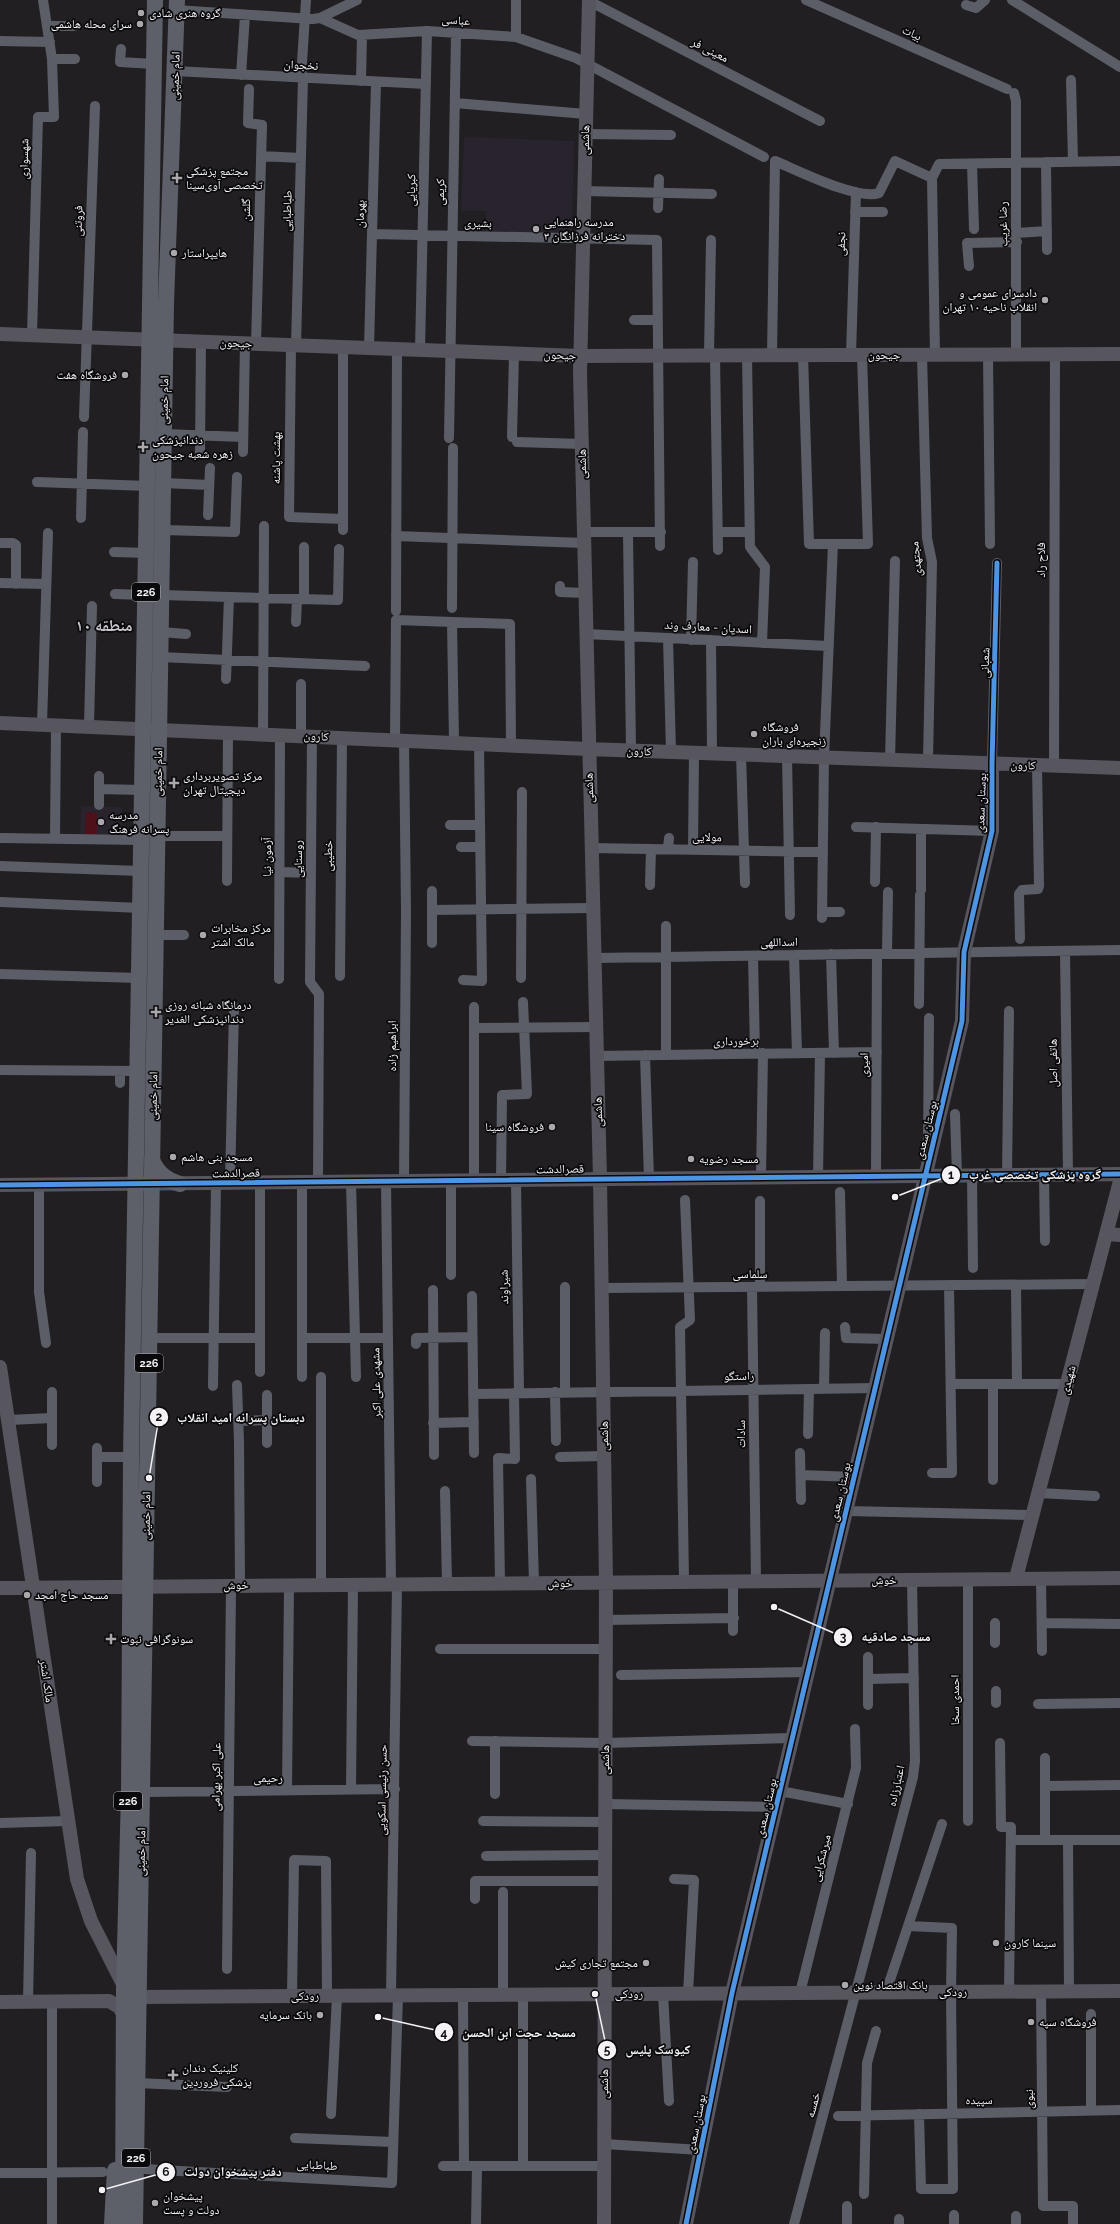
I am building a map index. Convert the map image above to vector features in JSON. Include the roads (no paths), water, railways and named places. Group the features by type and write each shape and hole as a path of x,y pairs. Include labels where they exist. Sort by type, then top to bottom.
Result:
{"main road":[{"name":"امام خمینی","path":"130,2191 124,1986 135,1763 138,1587 149,1338 144,1184 138,1071 141,908 140,871 143,728 154,595 163,530 156,485 149,340 155,0"},
{"name":"هاشمی","path":"589,1 580,356 588,749 600,1178 606,1582 604,2224"},
{"name":"امام خمینی","path":"138,1587 131,1457 144,1184 152,1160 161,632 147,553 164,434 166,296 177,5"},
{"path":"150,294 156,301 161,301 166,296"},
{"name":"جیحون","path":"0,334 580,356 1120,354"},
{"path":"0,723 143,728"},
{"name":"کارون","path":"143,728 588,749 1120,768"},
{"name":"بوستان سعدی","path":"686,2224 732,1993 962,1021 964,952 992,831 992,764"},
{"path":"152,1160 157,1170 165,1177 180,1184"},
{"name":"قصرالدشت","path":"0,1185 451,1181 600,1178 761,1178 876,1176 926,1169 957,1175 1120,1174"},
{"name":"شهیدی","path":"1016,1578 1093,1284 1113,1234 1120,1181"},
{"name":"مالک اشتر","path":"0,1367 77,1879 83,1901 91,1921 124,1986"},
{"name":"خوش","path":"0,1588 1120,1578"},
{"name":"امام خمینی","path":"129,2124 137,2083 142,1792 135,1763"},
{"name":"رودکی","path":"138,1997 1120,1991"},
{"path":"0,2002 104,2001 116,2004 124,2015"},
{"path":"129,2124 144,2169 145,2224"},
{"path":"112,2224 114,2176 129,2124"},
{"name":"226","path":"124,2224 130,2191"},
{"name":"226","path":"130,2191 135,2224"}],"street":[{"name":"شهسواری","path":"32,335 38,117 54,117 52,59 43,0"},
{"name":"طباطبایی","path":"293,345 301,158 304,20 306,0"},
{"path":"177,5 245,15 304,20 320,18 356,0"},
{"path":"516,0 516,37"},
{"name":"بیات","path":"806,0 1010,91"},
{"path":"966,5 976,8 985,0"},
{"path":"1012,0 1120,67"},
{"name":"معینی فر","path":"589,1 820,121"},
{"path":"241,75 245,15"},
{"name":"عباسی","path":"320,18 346,31 362,35 427,30 516,37 576,58 764,157"},
{"path":"48,26 74,26"},
{"name":"کبریایی","path":"420,350 427,30"},
{"name":"کریمی","path":"452,608 453,538 450,351 456,33"},
{"path":"361,81 362,35"},
{"path":"0,41 50,42"},
{"path":"121,49 120,66 154,64"},
{"path":"52,59 75,59"},
{"name":"نخجوان","path":"175,71 426,84"},
{"path":"1071,80 1073,162"},
{"name":"بهرمان","path":"369,348 376,82"},
{"name":"گلشن","path":"243,452 262,125 248,123 249,89"},
{"name":"رضا غریب","path":"1010,91 1016,101 1016,354"},
{"path":"455,103 586,114"},
{"name":"فروتنی","path":"84,417 95,106"},
{"path":"585,134 671,135"},
{"path":"261,156 301,158"},
{"path":"772,355 775,161 856,192 879,193 895,161 932,178 939,164 1120,161"},
{"path":"1046,162 1047,250"},
{"path":"972,164 974,229"},
{"name":"مجتهدی","path":"928,761 932,562 927,538 928,355 932,178"},
{"path":"658,208 659,179"},
{"path":"584,191 712,194"},
{"name":"نجفی","path":"834,544 868,544 857,355 856,192"},
{"path":"855,212 883,212"},
{"path":"969,266 967,243 1017,238 1047,231"},
{"name":"بشیری","path":"372,234 657,240 657,320"},
{"path":"711,240 712,355 719,532 718,550"},
{"path":"634,320 657,320 660,546"},
{"path":"200,452 201,341"},
{"name":"بهشت پاشنه","path":"293,345 289,517 343,519"},
{"path":"343,347 343,530"},
{"path":"397,349 396,536 453,538 584,538 628,533 661,532"},
{"path":"514,353 514,439 582,444"},
{"path":"988,354 990,544"},
{"name":"فلاح راد","path":"1054,766 1055,354"},
{"path":"747,355 750,547 764,567 762,643"},
{"path":"803,355 809,544 834,544 828,646 824,757 822,915 840,912"},
{"path":"81,518 83,432"},
{"path":"164,434 243,436"},
{"path":"208,515 210,468"},
{"path":"163,530 235,532 237,481"},
{"path":"37,482 209,485"},
{"path":"264,526 264,733"},
{"path":"719,532 750,532"},
{"path":"42,724 48,533"},
{"path":"628,533 631,750"},
{"name":"ابراهیم زاده","path":"396,536 396,616 406,910 404,1181"},
{"path":"0,542 15,544 16,584"},
{"path":"296,622 300,599 304,547"},
{"path":"115,594 338,600 339,549"},
{"path":"114,552 147,553"},
{"path":"890,760 895,561"},
{"path":"691,640 693,562"},
{"name":"شعبانی","path":"992,764 997,563"},
{"path":"0,583 46,584"},
{"path":"560,586 560,592 585,593"},
{"path":"226,679 229,597"},
{"path":"89,726 92,606"},
{"path":"396,616 452,622 510,624 511,745"},
{"path":"452,622 454,742"},
{"path":"161,632 186,634"},
{"name":"اسدیان - معارف وند","path":"586,634 828,646"},
{"path":"668,638 671,752"},
{"path":"711,640 712,753"},
{"path":"160,657 365,666"},
{"name":"روستایی","path":"301,684 306,735 311,873 310,982 319,994 318,1182"},
{"path":"55,839 56,725"},
{"path":"227,881 228,732"},
{"name":"آزمون نیا","path":"279,979 280,734"},
{"name":"خطیبی","path":"340,976 342,737"},
{"path":"463,980 482,980 479,744"},
{"path":"693,850 694,753"},
{"path":"741,754 745,884"},
{"path":"787,756 790,915"},
{"path":"1020,939 1019,894 1022,890 1038,889 1039,886 1037,765"},
{"path":"99,776 99,804"},
{"path":"99,789 142,790"},
{"path":"520,978 522,792"},
{"path":"450,825 480,825"},
{"path":"856,827 992,831"},
{"path":"875,882 876,827"},
{"path":"919,1004 921,829"},
{"path":"157,836 227,836"},
{"path":"0,838 141,840"},
{"path":"668,849 669,838"},
{"path":"461,847 480,847"},
{"name":"مولایی","path":"591,848 823,852"},
{"path":"650,885 651,849"},
{"path":"0,866 140,871"},
{"path":"280,872 311,873"},
{"path":"432,891 432,943"},
{"name":"امیری","path":"876,1176 877,1052 882,954 888,892"},
{"path":"0,902 141,908"},
{"path":"432,910 592,908"},
{"path":"666,926 666,1055"},
{"path":"156,935 184,935"},
{"path":"964,952 1120,950"},
{"name":"هاتفی اصل","path":"1065,951 1068,1174"},
{"name":"اسداللهی","path":"594,958 964,952"},
{"path":"831,954 834,1052"},
{"path":"794,955 797,1053"},
{"path":"753,956 759,1053 761,1178"},
{"path":"0,974 140,978"},
{"path":"500,1180 502,1095 527,1094 523,1002"},
{"path":"230,1183 234,1006"},
{"path":"474,1007 474,1180"},
{"path":"1008,1175 1009,1011"},
{"path":"926,1169 929,1018"},
{"path":"474,1028 596,1027"},
{"name":"برخورداری","path":"596,1056 877,1052"},
{"path":"818,1177 820,1053"},
{"path":"645,1055 649,1179"},
{"path":"0,1070 138,1071"},
{"path":"120,1071 120,1083"},
{"path":"955,1114 957,1175"},
{"path":"1044,1174 1045,1241"},
{"path":"972,1175 973,1268"},
{"name":"شیراوند","path":"500,1583 498,1458 515,1459 517,1393 516,1180"},
{"name":"مشهدی علی اکبر","path":"386,1181 394,1584"},
{"path":"450,1275 451,1181"},
{"path":"302,1182 302,1377"},
{"path":"351,1182 356,1377"},
{"path":"213,1386 216,1183"},
{"path":"260,1183 260,1372"},
{"path":"39,1185 38,1292 46,1343"},
{"path":"840,1192 842,1286"},
{"path":"684,1581 680,1327 690,1320 685,1200"},
{"name":"سادات","path":"756,1581 754,1389 756,1287 760,1201"},
{"name":"سلماسی","path":"602,1288 1093,1284"},
{"path":"1016,1285 1017,1384"},
{"path":"932,1473 952,1473 949,1286"},
{"path":"556,1440 565,1287"},
{"path":"433,1290 432,1338 434,1455"},
{"path":"472,1296 474,1453"},
{"path":"845,1327 846,1338 886,1339"},
{"path":"824,1388 825,1333"},
{"path":"416,1344 416,1338 472,1337"},
{"path":"149,1338 260,1338"},
{"path":"302,1338 388,1338"},
{"path":"320,1377 321,1585"},
{"path":"951,1384 1067,1384"},
{"path":"992,1384 993,1480"},
{"name":"علی اکبر بهرامی","path":"227,1969 229,1791 238,1421 237,1385"},
{"name":"راستگو","path":"473,1394 875,1388"},
{"path":"808,1434 809,1389"},
{"path":"52,1392 52,1445"},
{"path":"267,1395 267,1443"},
{"path":"9,1420 52,1418"},
{"path":"238,1421 267,1420"},
{"path":"433,1423 474,1422"},
{"path":"97,1482 97,1453 131,1457"},
{"path":"800,1453 801,1500"},
{"path":"560,1457 604,1456"},
{"path":"801,1475 854,1477"},
{"path":"531,1479 534,1583"},
{"path":"445,1490 447,1584"},
{"path":"1039,1493 1095,1496"},
{"path":"846,1511 1033,1515"},
{"path":"1041,1578 1042,1651"},
{"name":"اعتبارزاده","path":"857,1993 913,1777 915,1762 912,1579"},
{"name":"احمدی سخا","path":"968,1579 968,1821"},
{"path":"733,1581 733,1631"},
{"path":"351,1790 353,1584"},
{"name":"حسن رئیسی اسکویی","path":"392,2183 395,1996 394,1584"},
{"path":"287,1790 289,1585"},
{"path":"606,1620 734,1618"},
{"path":"995,1623 995,1643"},
{"path":"1042,1624 1120,1624"},
{"path":"440,1649 606,1650"},
{"path":"868,1657 868,1705"},
{"path":"621,1675 808,1672"},
{"path":"868,1678 914,1678"},
{"path":"996,1691 996,1703"},
{"path":"1038,1704 1120,1703"},
{"name":"میرشکرایی","path":"800,1993 856,1768 855,1729"},
{"path":"472,1740 606,1743 792,1738"},
{"path":"495,1741 495,1794"},
{"path":"1000,1743 1001,1827 1011,1827 1009,1992"},
{"path":"1045,1758 1045,1840"},
{"path":"1045,1786 1120,1785"},
{"name":"رحیمی","path":"142,1792 394,1789"},
{"path":"780,1791 848,1804"},
{"path":"605,1804 776,1807"},
{"path":"0,1823 68,1821"},
{"path":"483,1821 605,1822"},
{"path":"886,1992 942,1824"},
{"path":"1011,1840 1120,1840"},
{"path":"1068,1840 1069,1991"},
{"path":"28,2002 31,1853"},
{"path":"486,1856 605,1855"},
{"path":"292,1996 294,1860 326,1861 332,1996 331,2114"},
{"path":"674,1879 694,1880 688,1994"},
{"path":"475,1900 475,1881 605,1882"},
{"path":"503,1892 503,1995"},
{"path":"908,1926 952,1928 951,1992 953,2189 921,2189 919,2114"},
{"name":"نبوی","path":"1041,1991 1043,2206 1073,2206 1073,2224"},
{"name":"خمسه","path":"794,2224 857,1993"},
{"path":"663,1994 668,2101"},
{"path":"463,1995 464,2166"},
{"path":"523,1995 523,2166"},
{"path":"52,2002 52,2224"},
{"path":"1091,2014 1091,2110"},
{"path":"864,2194 866,2063 876,2031"},
{"path":"137,2083 227,2087"},
{"name":"سپیده","path":"838,2116 1120,2110"},
{"path":"295,2138 393,2142"},
{"path":"604,2144 701,2150"},
{"path":"443,2166 604,2166"},
{"path":"476,2224 477,2166"},
{"name":"طباطبایی","path":"144,2169 392,2183"},
{"path":"0,2173 103,2172"},
{"path":"847,2206 847,2224"}],"place":[{"name":"گروه هنری شادی","path":"141,13"},
{"name":"سرای محله هاشمی","path":"140,24"},
{"name":"مجتمع پزشکی تخصصی آوی‌سینا","path":"177,178"},
{"name":"مدرسه راهنمایی دخترانه فرزانگان ۳","path":"536,229"},
{"name":"هایپراستار","path":"174,253"},
{"name":"دادسرای عمومی و انقلاب ناحیه ۱۰ تهران","path":"1045,300"},
{"name":"فروشگاه هفت","path":"125,375"},
{"name":"دندانپزشکی زهره شعبه جیحون","path":"143,447"},
{"name":"فروشگاه زنجیره‌ای باران","path":"754,734"},
{"name":"مرکز تصویربرداری دیجیتال تهران","path":"174,783"},
{"name":"مدرسه پسرانه فرهنگ","path":"101,822"},
{"name":"مرکز مخابرات مالک اشتر","path":"203,935"},
{"name":"درمانگاه شبانه روزی دندانپزشکی الغدیر","path":"156,1012"},
{"name":"فروشگاه سینا","path":"552,1127"},
{"name":"مسجد بنی هاشم","path":"173,1157"},
{"name":"مسجد رضویه","path":"691,1159"},
{"name":"گروه پزشکی تخصصی غرب","path":"895,1197"},
{"name":"دبستان پسرانه امید انقلاب","path":"149,1478"},
{"name":"مسجد حاج امجد","path":"27,1595"},
{"name":"مسجد صادقیه","path":"774,1607"},
{"name":"سونوگرافی نبوت","path":"111,1639"},
{"name":"سینما کارون","path":"996,1943"},
{"name":"مجتمع تجاری کیش","path":"646,1963"},
{"name":"بانک اقتصاد نوین","path":"845,1985"},
{"name":"کیوسک پلیس","path":"595,1994"},
{"name":"بانک سرمایه","path":"320,2015"},
{"name":"مسجد حجت ابن الحسن","path":"378,2017"},
{"name":"فروشگاه سپه","path":"1031,2022"},
{"name":"کلینیک دندان پزشکی فروردین","path":"173,2075"},
{"name":"دفتر پیشخوان دولت","path":"102,2190"},
{"name":"پیشخوان دولت و پست","path":"155,2203"}],"district":[{"name":"منطقه ۱۰","path":"104,625"}]}
